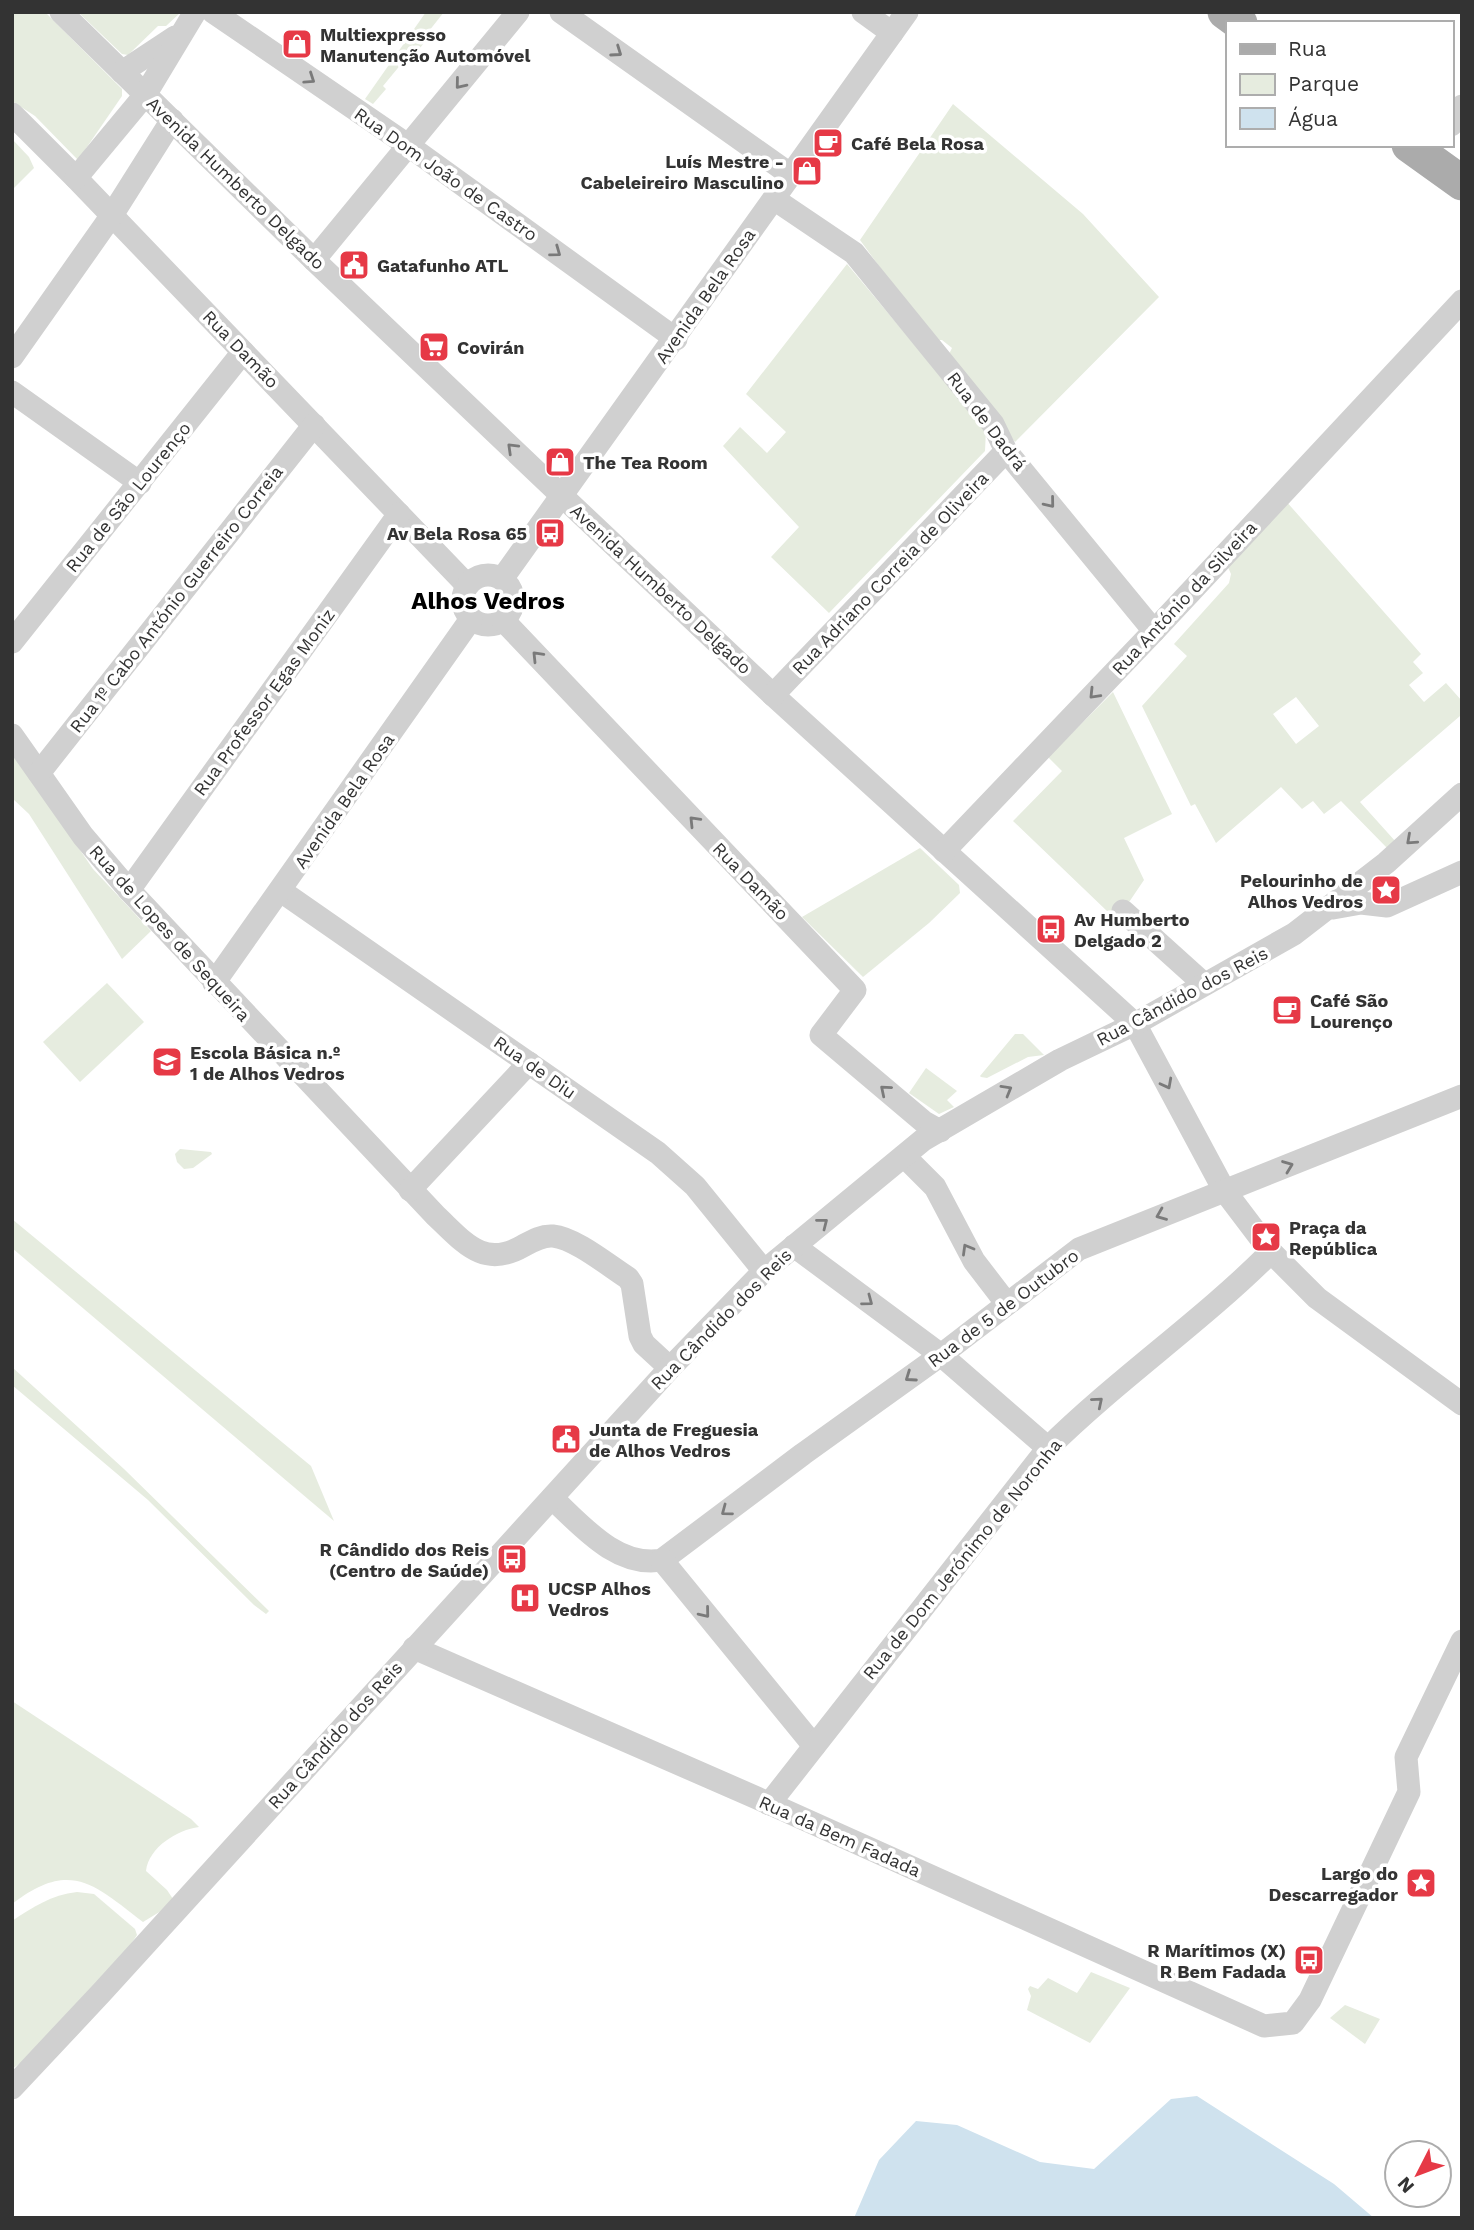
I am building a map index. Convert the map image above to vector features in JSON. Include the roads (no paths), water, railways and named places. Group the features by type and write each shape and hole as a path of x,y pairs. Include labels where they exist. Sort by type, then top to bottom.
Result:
{"main road":[{"path":"1427,150 1462,183"}],"street":[{"name":"Avenida Humberto Delgado","path":"61,12 314,260 773,695 1135,1024 1224,1191 1272,1252 1317,1298 1462,1404"},
{"path":"76,177 145,94 195,12"},
{"name":"Rua Dom João de Castro","path":"214,12 409,146 676,339"},
{"path":"314,260 518,12"},
{"path":"561,12 791,175"},
{"path":"863,12 892,33"},
{"name":"Avenida Bela Rosa","path":"502,579 907,12"},
{"path":"122,72 181,33"},
{"path":"1453,122 1462,106"},
{"name":"Rua Damão","path":"12,114 76,177 467,585"},
{"path":"12,357 112,215 172,120"},
{"name":"Rua de Dadrá","path":"774,199 854,253 993,424 1006,451 1154,631"},
{"name":"Rua António da Silveira","path":"944,851 1462,301"},
{"name":"Rua António da Silveira","path":"1422,343 1446,326 1462,320"},
{"name":"Rua de São Lourenço","path":"12,642 243,352"},
{"path":"12,392 140,483"},
{"name":"Rua 1º Cabo António Guerreiro Correia","path":"39,773 314,425"},
{"name":"Rua Adriano Correia de Oliveira","path":"773,695 1006,451"},
{"name":"Rua Professor Egas Moniz","path":"129,890 399,514"},
{"path":"482,576 502,579 510,586 514,603 512,611 491,626 471,619 464,608 463,600 467,585 482,576"},
{"name":"Avenida Bela Rosa","path":"214,983 471,619"},
{"name":"Rua Damão","path":"503,620 855,990 821,1035 924,1122 940,1131"},
{"name":"Rua de Lopes de Sequeira","path":"12,735 83,836 129,890 410,1190 477,1252 495,1256 514,1251 535,1239 549,1235 564,1237 628,1278 632,1284 640,1336 644,1344 670,1368"},
{"name":"Rua Cândido dos Reis","path":"12,2088 670,1368 764,1271 904,1156 940,1131 1060,1060 1135,1024 1294,934 1386,863 1462,794"},
{"path":"1327,910 1361,903 1387,906 1462,872"},
{"name":"Rua de Diu","path":"281,891 658,1153 695,1186 764,1271"},
{"path":"1123,911 1204,985"},
{"path":"410,1190 529,1063"},
{"name":"Rua de 5 de Outubro","path":"662,1560 941,1355 1079,1249 1462,1096"},
{"path":"904,1156 935,1187 974,1261 1007,1304"},
{"path":"794,1246 941,1355 1048,1448"},
{"name":"Rua de Dom Jerónimo de Noronha","path":"769,1804 1048,1448 1077,1419 1232,1291 1272,1252"},
{"path":"552,1498 592,1535 623,1557 651,1562 662,1560 814,1746"},
{"name":"Rua da Bem Fadada","path":"414,1648 1264,2026 1293,2023 1310,2000 1409,1791 1406,1756 1462,1641"}],"water":[{"path":"1197,2096 1334,2184 1374,2218 854,2218 879,2160 916,2121 957,2125 1040,2162 1094,2169 1171,2099"}],"place":[{"name":"Multiexpresso Manutenção Automóvel","path":"297,44"},
{"name":"Café Bela Rosa","path":"828,143"},
{"name":"Luís Mestre - Cabeleireiro Masculino","path":"807,171"},
{"name":"Gatafunho ATL","path":"354,265"},
{"name":"Covirán","path":"434,347"},
{"name":"The Tea Room","path":"560,462"},
{"name":"Av Bela Rosa 65","path":"550,533"},
{"name":"Pelourinho de Alhos Vedros","path":"1386,890"},
{"name":"Av Humberto Delgado 2","path":"1051,929"},
{"name":"Café São Lourenço","path":"1287,1010"},
{"name":"Escola Básica n.º 1 de Alhos Vedros","path":"167,1062"},
{"name":"Praça da República","path":"1266,1237"},
{"name":"Junta de Freguesia de Alhos Vedros","path":"566,1439"},
{"name":"R Cândido dos Reis (Centro de Saúde)","path":"512,1559"},
{"name":"UCSP Alhos Vedros","path":"525,1598"},
{"name":"Largo do Descarregador","path":"1421,1883"},
{"name":"R Marítimos (X) R Bem Fadada","path":"1309,1960"}],"district":[{"name":"Alhos Vedros","path":"488,601"}]}
